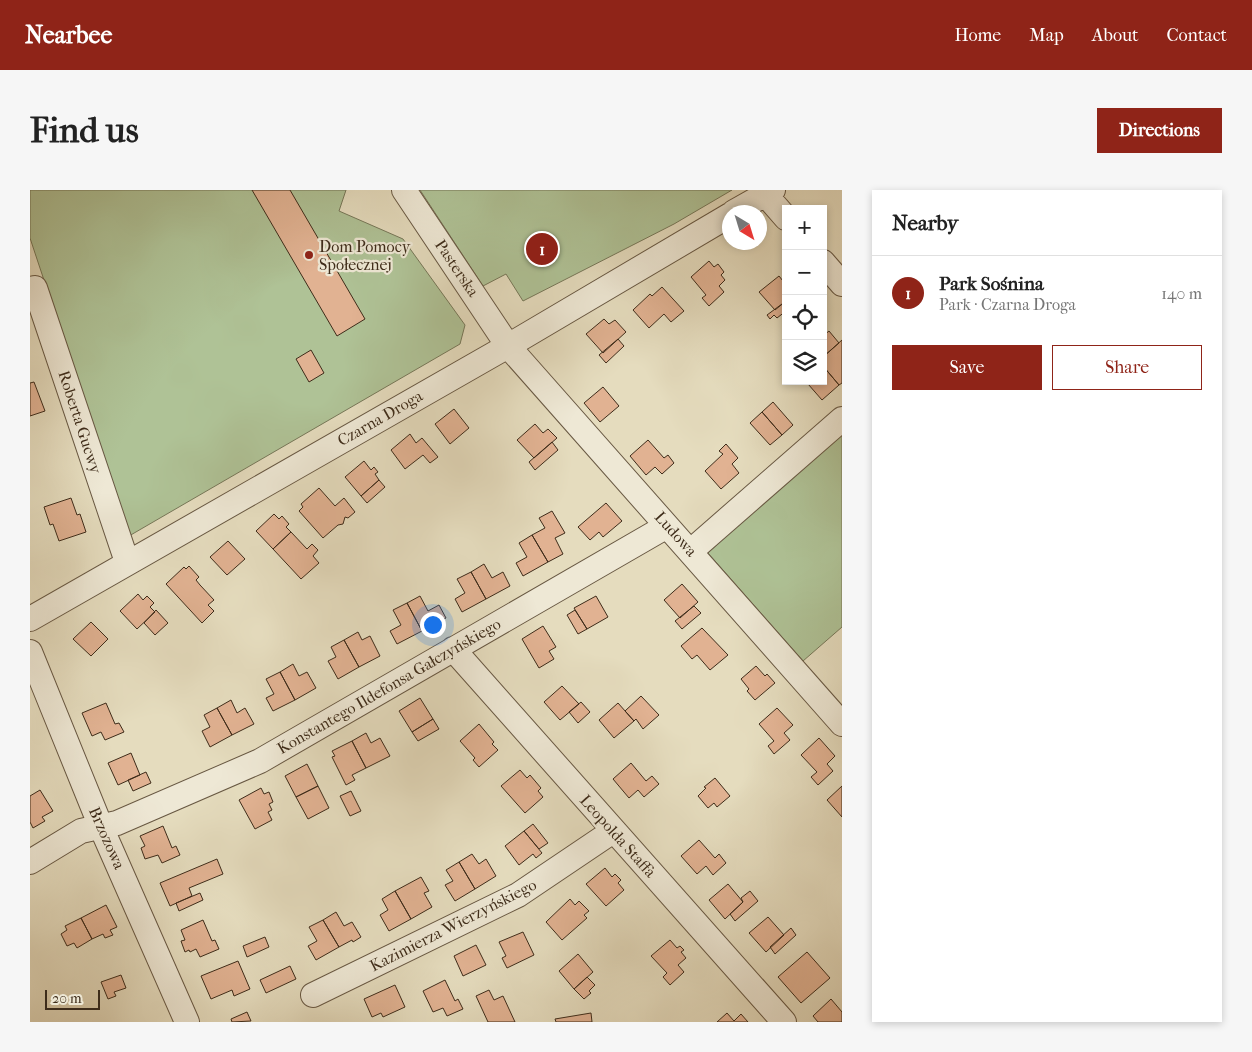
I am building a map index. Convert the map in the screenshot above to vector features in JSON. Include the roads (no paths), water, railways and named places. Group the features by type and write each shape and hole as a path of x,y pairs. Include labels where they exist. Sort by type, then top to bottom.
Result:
{"street":[{"name":"Pasterska","path":"404,190 508,346"},
{"path":"746,205 769,192 782,212"},
{"name":"Czarna Droga","path":"30,619 508,346 722,220"},
{"path":"827,267 842,284"},
{"name":"Roberta Gucwy","path":"30,289 35,288 127,562"},
{"name":"Ludowa","path":"508,346 842,724"},
{"path":"691,551 842,419"},
{"name":"Konstantego Ildefonsa Gałczyńskiego","path":"30,862 82,832 117,823 260,761 667,526"},
{"name":"Leopolda Staffa","path":"453,649 612,831 784,1022"},
{"name":"Brzozowa","path":"30,652 101,827 188,1022"},
{"name":"Kazimierza Wierzyńskiego","path":"313,995 518,895 612,831"}],"place":[{"name":"Park Sośnina","path":"542,249"},
{"name":"Dom Pomocy Społecznej","path":"309,255"}]}
